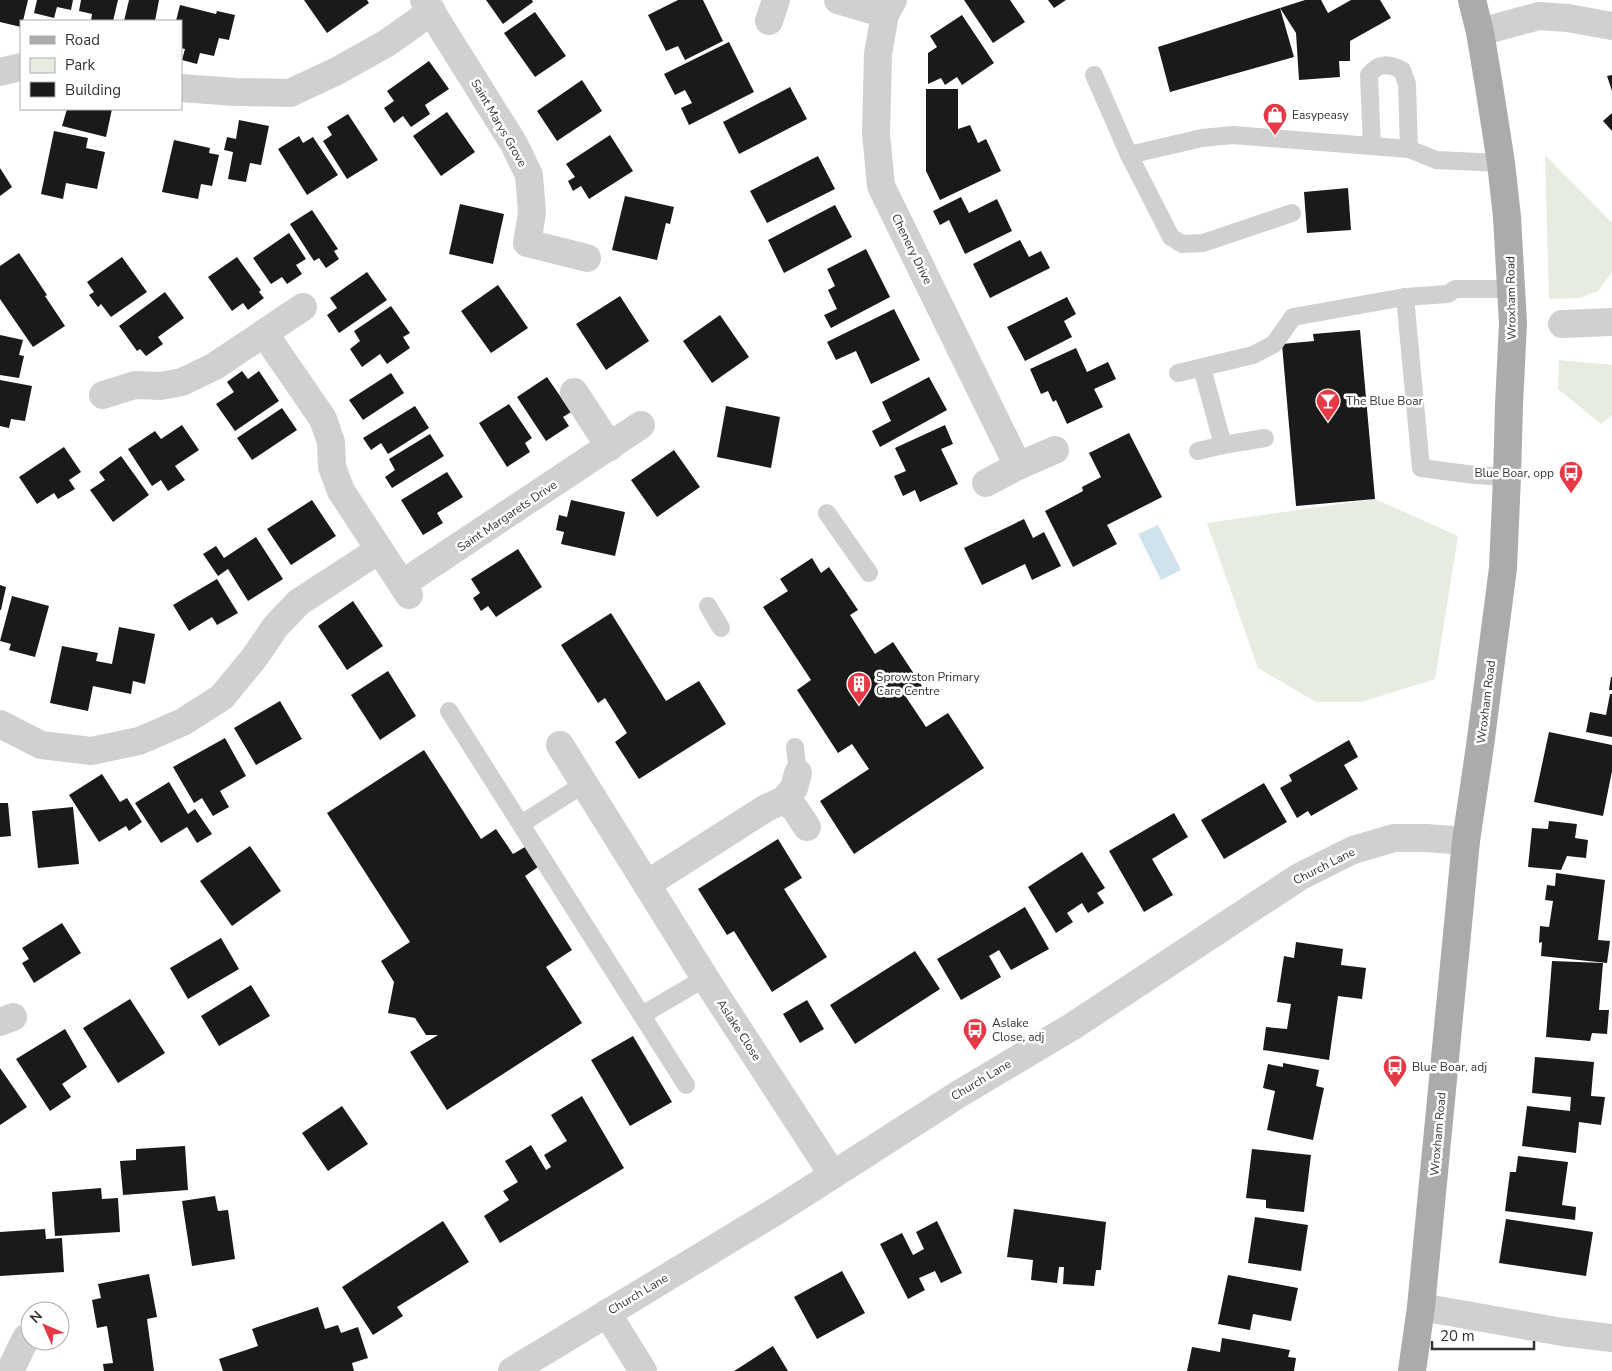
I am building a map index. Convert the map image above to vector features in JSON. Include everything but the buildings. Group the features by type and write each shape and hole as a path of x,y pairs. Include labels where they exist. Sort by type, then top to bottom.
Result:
{"main road":[{"name":"Wroxham Road","path":"1412,1371 1421,1307 1466,841 1482,736 1503,568 1508,477 1513,324 1512,289 1501,163 1480,32 1472,0"}],"street":[{"name":"Chenery Drive","path":"838,0 889,7 878,54 876,133 882,186 1018,466"},
{"name":"Saint Marys Grove","path":"182,88 290,93 337,71 387,43 428,6 514,144 529,175 532,213 526,242 587,258"},
{"path":"1480,32 1539,16 1568,18 1612,26"},
{"path":"0,72 20,67"},
{"path":"103,395 135,385 161,386 182,382 215,366 303,307"},
{"path":"1562,324 1612,322"},
{"name":"Saint Margarets Drive","path":"264,333 323,419 331,442 332,467 341,491 406,589 641,425"},
{"path":"574,392 610,447"},
{"path":"986,483 1018,466 1055,450"},
{"path":"0,724 41,745 91,751 139,742 183,722 222,697 254,658 276,626 299,602 379,550"},
{"name":"Aslake Close","path":"560,745 705,978 833,1175"},
{"path":"648,884 766,808 784,800 794,788 796,760"},
{"path":"784,800 794,809 807,827"},
{"name":"Church Lane","path":"512,1371 833,1175 959,1094 1073,1026 1299,877 1353,850 1394,838 1466,841"},
{"path":"1421,1307 1562,1332 1612,1338"},
{"path":"606,1313 643,1371"},
{"path":"10,1371 20,1350"}],"lane":[{"path":"1372,146 1369,75 1374,67 1383,65 1402,70 1407,84 1409,149"},
{"path":"1094,75 1129,155 1171,237 1182,244 1203,243 1292,213"},
{"path":"1129,155 1202,138 1233,135 1409,149 1436,160 1501,163"},
{"path":"1178,373 1253,355 1274,344 1293,317 1405,297 1448,294 1455,289 1512,289"},
{"path":"1405,297 1421,468 1466,475 1508,477"},
{"path":"1202,368 1223,445"},
{"path":"1198,451 1265,438"},
{"path":"827,513 869,573"},
{"path":"708,606 721,628"},
{"path":"448,711 686,1085"},
{"path":"520,824 584,784"},
{"path":"642,1015 705,978"}],"green space":[{"path":"1545,155 1612,223 1612,272 1598,291 1580,298 1549,299"},
{"path":"1559,360 1612,365 1612,415 1601,424 1558,389"},
{"path":"1375,499 1458,536 1435,679 1361,702 1316,702 1258,668 1207,523"}],"water":[{"path":"1158,525 1181,570 1161,580 1138,534"}],"place":[{"name":"Easypeasy","path":"1275,136"},
{"name":"The Blue Boar","path":"1328,422"},
{"name":"Blue Boar, opp","path":"1571,494"},
{"name":"Sprowston Primary Care Centre","path":"859,705"},
{"name":"Aslake Close, adj","path":"975,1051"},
{"name":"Blue Boar, adj","path":"1395,1088"}]}
